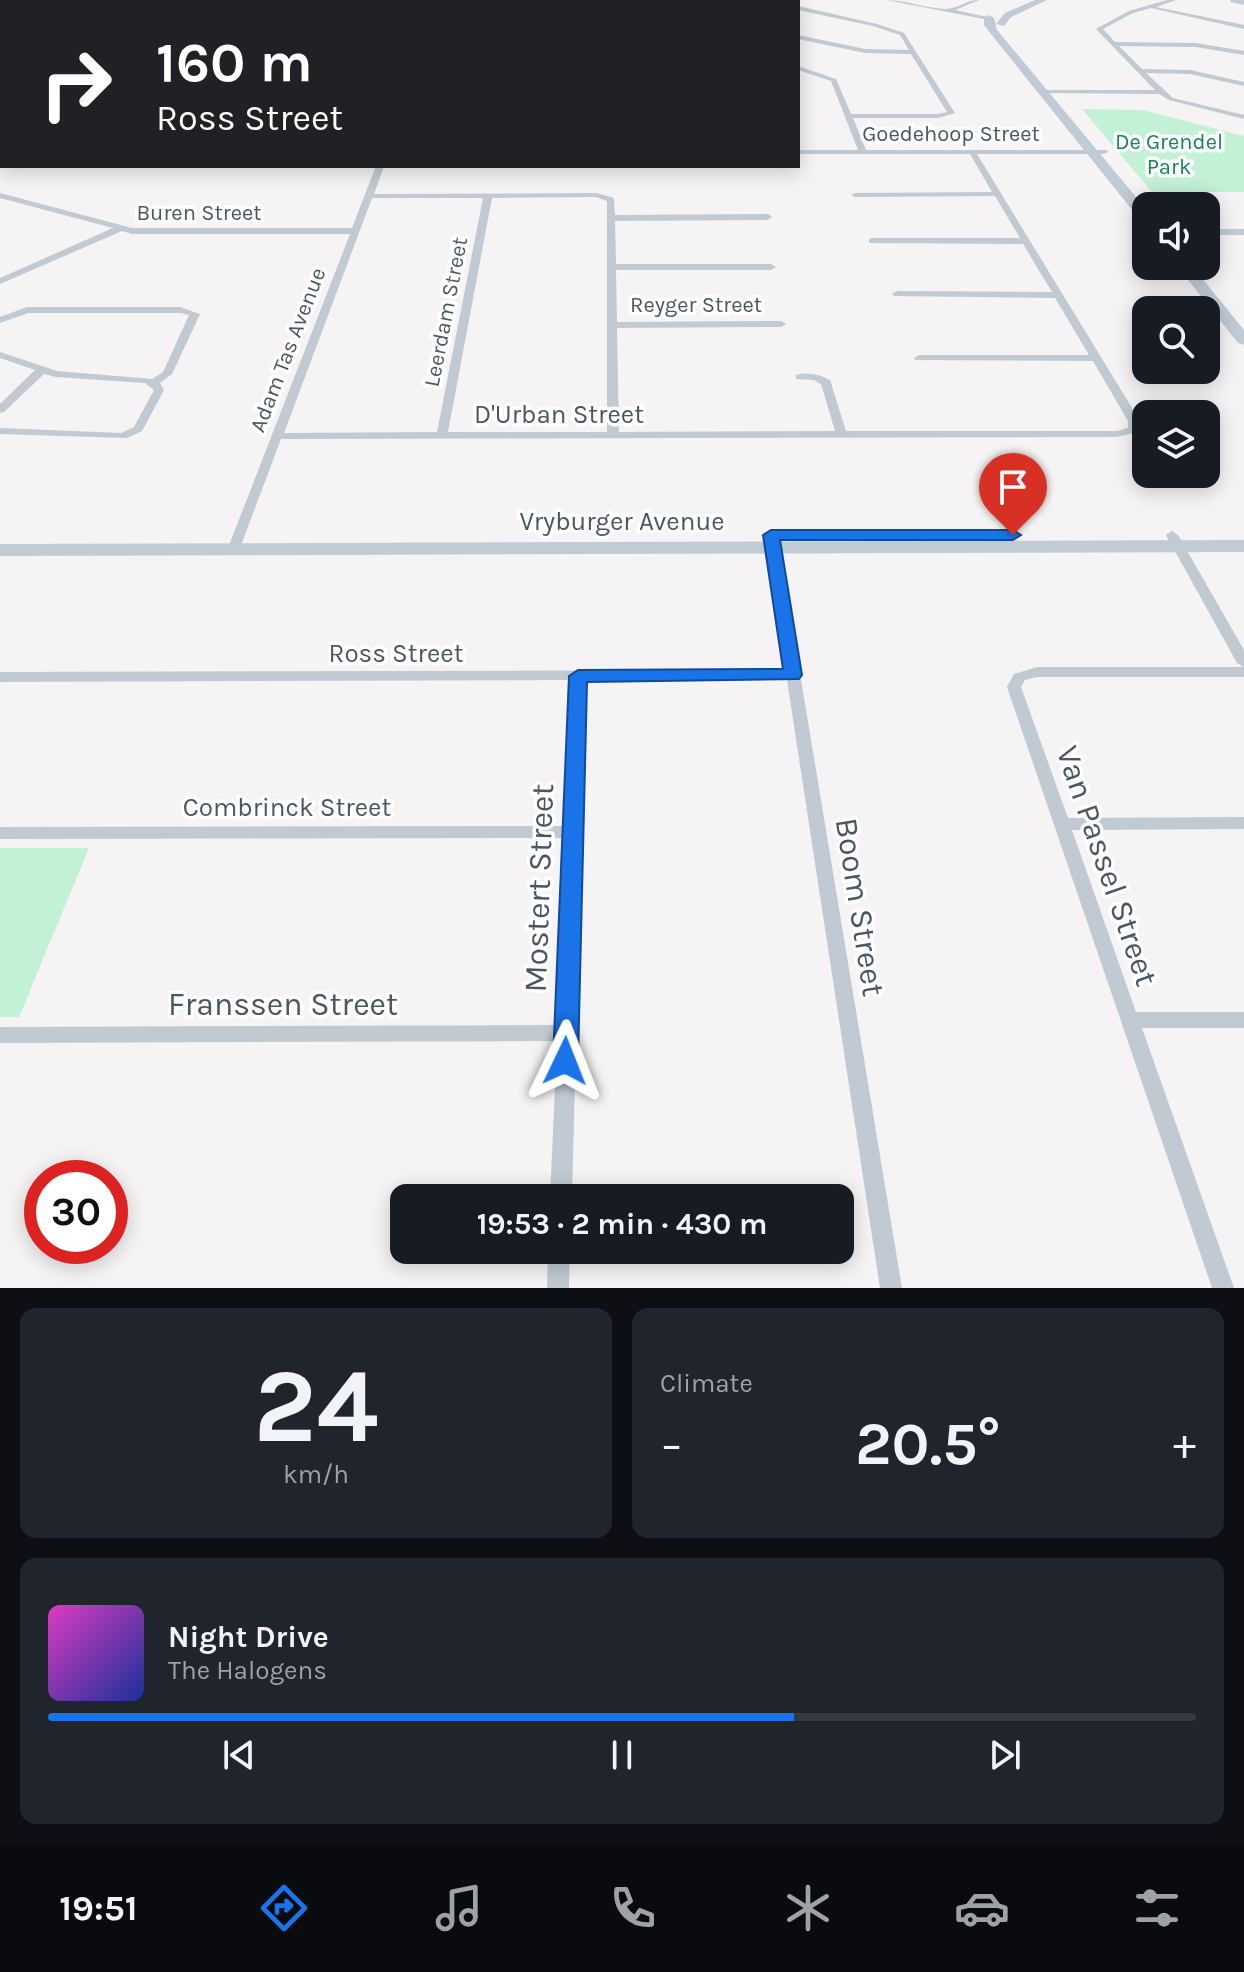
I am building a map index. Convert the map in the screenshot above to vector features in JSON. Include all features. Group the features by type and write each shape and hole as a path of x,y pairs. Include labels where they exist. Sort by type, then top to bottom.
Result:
{"street":[{"path":"889,0 1004,20 1043,0"},
{"path":"947,11 976,0"},
{"path":"989,18 1028,0"},
{"path":"1173,0 1153,8 1133,11 1099,30 1171,99 1244,117"},
{"path":"1234,0 1244,2"},
{"path":"800,7 808,4"},
{"path":"800,8 895,31 904,36 951,113 938,116 850,116"},
{"path":"1153,8 1244,27"},
{"path":"989,18 989,26 1050,92 1132,199"},
{"path":"1004,20 1050,92"},
{"path":"800,37 865,51 913,52"},
{"path":"1112,44 1202,45 1244,53"},
{"path":"800,69 833,78 863,152"},
{"path":"1140,71 1190,72 1244,84"},
{"path":"1050,92 1161,92"},
{"name":"Goedehoop Street","path":"800,152 1098,152"},
{"name":"D'Urban Street","path":"276,436 1129,433 1135,428 1134,421 972,152"},
{"path":"1098,152 1138,192"},
{"name":"Adam Tas Avenue","path":"236,542 379,168"},
{"path":"855,195 998,194"},
{"name":"Buren Street","path":"0,195 136,232 355,231"},
{"name":"Leerdam Street","path":"442,436 488,195"},
{"path":"369,196 604,196 612,201 612,218 768,217"},
{"name":"Reyger Street","path":"612,218 613,435"},
{"path":"0,281 119,229"},
{"path":"1220,232 1244,232"},
{"path":"872,241 1025,241"},
{"name":"Reyger Street","path":"611,267 771,267"},
{"path":"0,269 17,274"},
{"path":"1195,280 1244,340"},
{"path":"1213,280 1244,320"},
{"path":"897,294 1058,295"},
{"path":"0,320 27,310 180,310 196,317 167,374 154,382 42,370 0,355"},
{"name":"Reyger Street","path":"611,325 781,324"},
{"path":"919,358 1095,358"},
{"path":"0,410 42,370"},
{"path":"800,377 816,377 826,382 842,435"},
{"path":"0,431 108,438 129,435 138,429 159,390 154,382"},
{"name":"Vryburger Avenue","path":"0,538 236,542 1175,540 1244,534"},
{"path":"1175,540 1244,663"},
{"name":"Vryburger Avenue","path":"1175,540 1244,546"},
{"name":"Boom Street","path":"772,541 891,1288"},
{"name":"Vryburger Avenue","path":"0,550 236,542"},
{"name":"Van Passel Street","path":"1223,1288 1014,687 1019,677 1037,672 1244,672"},
{"name":"Ross Street","path":"0,677 793,675"},
{"name":"Mostert Street","path":"561,1184 578,676"},
{"path":"1060,824 1244,823"},
{"name":"Combrinck Street","path":"0,833 573,832"},
{"path":"1129,1020 1244,1020"},
{"name":"Franssen Street","path":"0,1035 566,1033"},
{"path":"558,1288 559,1264"}],"green space":[{"name":"De Grendel Park","path":"1082,109 1142,110 1244,136 1244,192 1152,192"},
{"path":"0,848 89,848 19,1017 0,1017"}],"route":[{"path":"565,1061 578,676 793,675 771,535 1013,535"}]}
